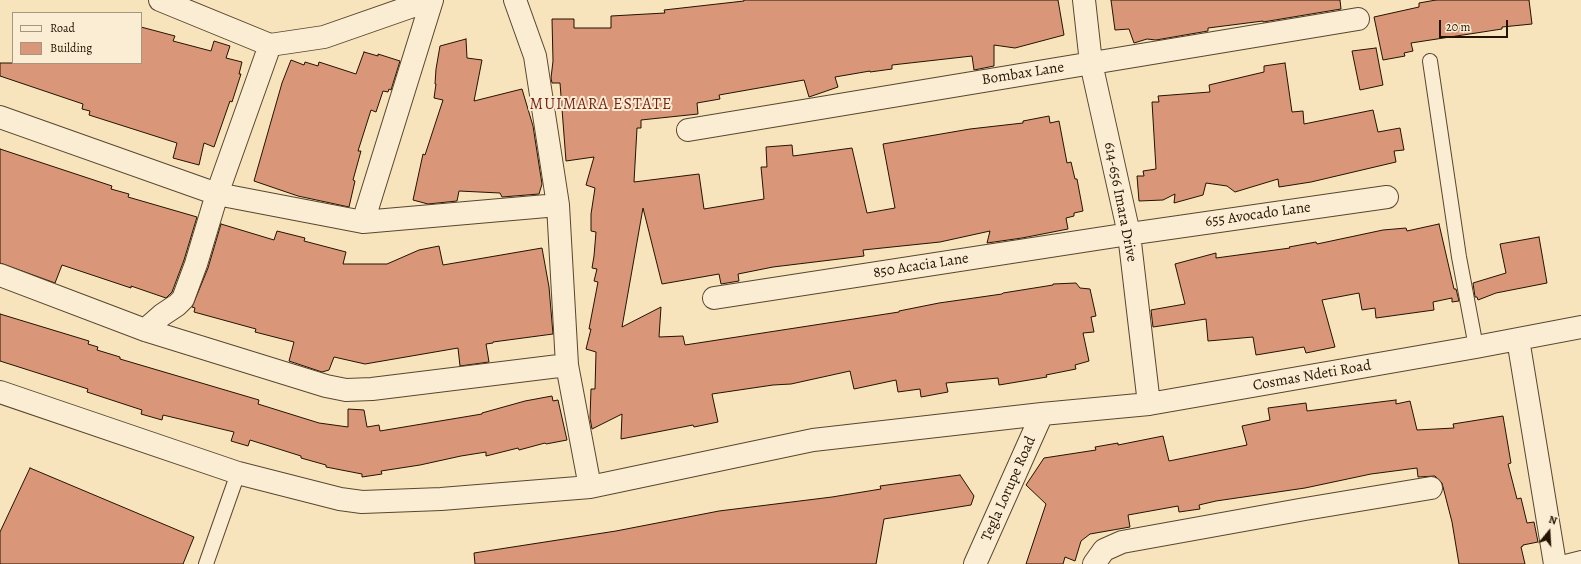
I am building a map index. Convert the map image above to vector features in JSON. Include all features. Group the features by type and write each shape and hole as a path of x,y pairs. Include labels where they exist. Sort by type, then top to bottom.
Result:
{"street":[{"path":"160,0 270,45 324,36 431,0"},
{"path":"363,222 431,0"},
{"path":"515,0 535,56 558,204 567,365 590,487"},
{"name":"614-656 Imara Drive","path":"1084,0 1091,63 1129,234 1149,404"},
{"name":"Bombax Lane","path":"688,130 1358,19"},
{"path":"145,330 183,299 196,264 217,194 270,45"},
{"path":"0,117 217,194 363,222 558,204"},
{"name":"655 Avocado Lane","path":"1129,234 1387,197"},
{"name":"850 Acacia Lane","path":"714,298 1129,234"},
{"path":"0,275 145,330 326,386 346,390 372,389 567,365"},
{"name":"Cosmas Ndeti Road","path":"0,392 238,473 340,499 362,502 440,499 590,487 814,440 1042,414 1149,404 1476,347 1581,327"},
{"path":"1518,339 1556,564"},
{"name":"Tegla Lorupe Road","path":"975,564 1042,414"},
{"path":"1094,564 1104,550 1122,542 1305,508 1431,488"}],"lane":[{"path":"1430,61 1459,257 1476,347"},
{"path":"206,564 238,473"},
{"path":"1556,564 1581,558"}],"building":[{"path":"744,0 1058,0 1064,35 1015,48 994,45 994,66 974,70 972,56 892,65 892,69 835,77 838,87 809,97 804,80 719,95 720,99 697,103 698,114 641,120 641,128 637,128 634,182 699,174 704,209 764,199 761,167 767,167 766,147 792,145 793,156 852,148 867,213 895,208 883,144 970,129 1023,123 1023,121 1049,116 1050,123 1059,121 1067,163 1071,162 1075,179 1077,179 1083,211 1074,213 1074,216 1066,218 1068,229 1022,238 987,243 990,231 940,242 863,250 864,256 773,267 738,274 739,281 721,284 719,274 662,284 643,208 622,327 661,307 659,337 683,336 685,345 899,312 939,303 1002,294 1053,284 1076,283 1080,288 1090,289 1096,316 1091,317 1094,332 1083,333 1089,361 1075,365 1076,369 1046,375 1047,377 999,385 998,378 946,383 948,392 921,397 920,389 898,392 896,380 854,389 850,371 791,384 773,385 712,394 718,422 694,427 693,425 621,439 622,414 592,429 590,418 591,389 595,389 596,352 586,349 591,329 589,329 598,282 594,281 597,269 592,268 596,232 591,231 591,214 595,188 586,185 594,157 566,161 560,83 552,83 551,78 553,61 552,19 574,19 574,28 611,28 611,16 665,13 664,10"},
{"path":"1111,0 1340,0 1341,9 1263,22 1208,28 1208,31 1156,40 1147,39 1134,43 1129,29 1115,30"},
{"path":"1436,0 1529,0 1532,24 1502,27 1502,29 1411,43 1413,51 1404,53 1405,56 1383,60 1374,17 1419,7 1419,3"},
{"path":"142,27 175,36 173,41 211,51 214,41 230,46 226,58 242,62 239,74 241,74 232,102 230,101 214,147 204,143 199,165 173,158 177,143 89,115 90,111 82,109 83,104 0,76 0,63 142,64"},
{"path":"466,39 467,58 482,60 474,101 522,89 533,126 542,184 539,194 502,197 500,193 459,191 457,201 428,204 413,200 423,154 425,155 443,100 434,98 436,69 440,46"},
{"path":"1376,48 1383,85 1360,90 1352,51"},
{"path":"364,52 378,56 378,54 400,61 391,90 389,89 388,92 383,91 376,112 371,110 358,151 361,151 353,180 355,181 349,207 298,196 254,181 282,83 291,60 304,65 305,62 318,66 319,62 356,74"},
{"path":"1285,63 1292,112 1303,111 1304,124 1373,110 1378,132 1400,128 1404,150 1394,151 1396,162 1311,182 1279,187 1278,179 1235,192 1227,186 1206,183 1203,195 1174,203 1175,194 1163,200 1139,201 1137,176 1144,176 1143,171 1156,169 1152,102 1159,102 1158,96 1210,92 1209,85 1264,72 1264,66"},
{"path":"0,149 112,186 111,189 129,194 128,197 197,217 184,260 172,292 166,298 62,265 55,283 0,263"},
{"path":"221,224 274,240 277,231 305,238 304,241 346,252 343,264 387,264 419,250 439,246 443,265 542,248 549,287 553,334 486,344 489,362 460,366 458,348 365,364 334,357 329,370 322,372 289,361 294,342 255,332 256,329 194,312 195,308 192,307 208,268"},
{"path":"1439,224 1454,289 1456,289 1459,301 1452,302 1452,298 1433,302 1434,310 1376,318 1375,308 1362,310 1359,293 1322,300 1335,347 1306,353 1304,347 1256,355 1253,337 1208,341 1206,319 1153,327 1151,310 1185,304 1175,264 1216,253 1216,258 1290,248 1289,247 1316,242 1317,244 1383,230 1406,228 1407,231"},
{"path":"1539,237 1547,283 1496,293 1478,300 1477,297 1475,297 1473,283 1506,273 1500,244"},
{"path":"0,314 89,341 88,344 98,347 97,350 120,357 120,359 259,400 258,404 319,423 348,427 348,409 364,410 367,427 379,425 380,431 482,414 525,401 552,396 553,401 558,400 567,440 545,443 519,450 518,448 486,456 486,452 461,456 420,465 381,471 382,474 362,477 362,474 326,467 326,465 301,458 301,456 250,440 248,446 231,441 234,432 163,415 162,420 141,414 142,410 87,392 88,389 0,361"},
{"path":"1396,400 1396,404 1410,401 1417,430 1454,428 1453,424 1503,416 1511,463 1508,464 1517,499 1521,498 1527,523 1534,522 1538,542 1523,545 1521,547 1525,564 1459,564 1452,522 1442,483 1435,476 1418,477 1417,468 1371,474 1305,488 1216,501 1199,505 1200,509 1179,512 1178,506 1128,515 1130,527 1090,534 1081,541 1075,561 1065,557 1063,564 1026,564 1046,504 1026,485 1044,458 1096,450 1095,447 1118,443 1118,445 1163,436 1169,461 1247,445 1242,426 1270,420 1268,408 1306,403 1307,411"},
{"path":"30,468 194,537 183,564 0,564 0,532"},
{"path":"960,475 974,496 971,505 884,519 876,564 475,564 474,553 616,531 719,511 832,497 881,489 880,486"}],"district":[{"name":"MUIMARA ESTATE","path":"601,105"}]}
